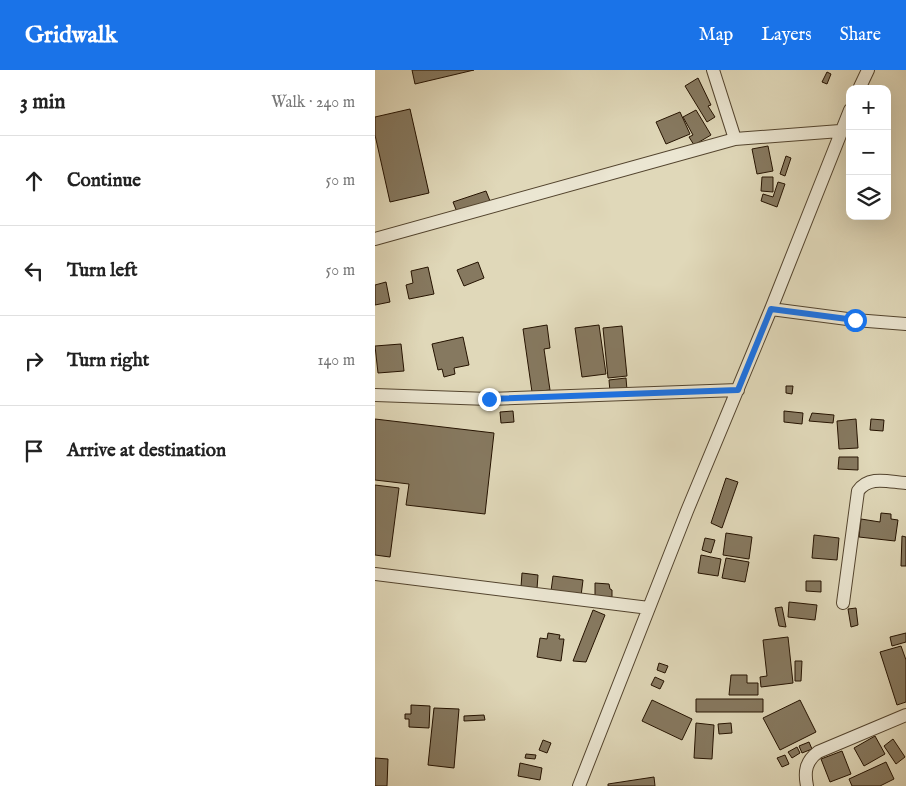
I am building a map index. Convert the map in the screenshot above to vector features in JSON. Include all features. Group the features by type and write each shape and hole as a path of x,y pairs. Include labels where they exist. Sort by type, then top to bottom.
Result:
{"street":[{"path":"713,70 735,139"},
{"path":"861,85 868,70"},
{"path":"579,786 846,118"},
{"path":"375,239 735,139 840,131"},
{"path":"771,309 855,320 906,324"},
{"path":"375,395 489,399 738,390"},
{"path":"843,603 858,491 863,485 873,480 906,483"},
{"path":"375,574 649,608"},
{"path":"807,786 807,762 818,752 906,715"}],"building":[{"path":"412,70 474,70 415,84"},
{"path":"827,72 831,74 827,84 822,82"},
{"path":"698,78 711,105 708,106 715,117 707,122 685,86"},
{"path":"410,109 429,193 390,202 375,135 375,117"},
{"path":"696,110 711,135 694,145 689,137 693,135 683,117"},
{"path":"680,112 690,134 666,144 656,122"},
{"path":"768,146 773,171 757,174 752,149"},
{"path":"786,156 791,158 785,176 780,174"},
{"path":"762,177 773,177 773,192 761,191"},
{"path":"778,182 785,184 777,207 761,201 763,194 773,197"},
{"path":"486,191 490,201 457,212 453,202"},
{"path":"478,262 484,278 464,286 457,270"},
{"path":"428,267 434,294 409,299 406,285 413,283 411,271"},
{"path":"386,282 390,302 375,305 375,285"},
{"path":"547,325 550,348 544,349 550,390 532,392 523,329"},
{"path":"599,325 606,374 582,377 575,328"},
{"path":"622,326 627,376 608,378 603,328"},
{"path":"463,337 469,365 454,368 455,374 444,377 442,369 438,370 432,344"},
{"path":"401,344 404,371 378,373 375,346"},
{"path":"626,378 627,390 610,392 609,380"},
{"path":"786,386 793,386 792,394 786,393"},
{"path":"513,411 514,422 501,423 500,412"},
{"path":"784,411 803,413 802,424 784,422"},
{"path":"812,413 834,415 833,423 809,421"},
{"path":"375,419 494,433 485,514 406,505 409,484 375,480"},
{"path":"856,419 858,448 839,449 837,421"},
{"path":"871,419 884,420 883,431 870,430"},
{"path":"839,457 858,457 858,470 838,469"},
{"path":"726,478 738,482 722,528 711,523"},
{"path":"375,485 399,488 390,557 375,555"},
{"path":"881,513 891,514 891,519 898,520 895,541 859,537 861,519 880,522"},
{"path":"726,533 752,537 749,559 723,555"},
{"path":"814,535 839,538 837,560 812,558"},
{"path":"902,536 906,537 906,566 901,566"},
{"path":"705,538 715,540 711,553 702,550"},
{"path":"701,555 721,559 718,576 698,573"},
{"path":"726,558 749,562 745,582 722,578"},
{"path":"522,573 538,575 537,589 521,587"},
{"path":"553,576 583,580 581,596 551,591"},
{"path":"806,581 821,581 821,592 806,591"},
{"path":"595,583 609,584 612,590 612,597 595,596"},
{"path":"789,602 817,605 815,620 788,617"},
{"path":"782,607 786,627 779,626 775,608"},
{"path":"856,608 858,625 851,627 848,609"},
{"path":"593,610 605,615 586,662 573,661"},
{"path":"548,633 560,635 559,639 564,639 561,661 537,657 540,638 547,639"},
{"path":"906,633 906,642 892,646 890,637"},
{"path":"788,637 793,683 761,687 760,677 767,676 763,640"},
{"path":"901,646 906,660 906,702 897,705 880,652"},
{"path":"795,661 802,661 801,681 795,681"},
{"path":"659,663 668,666 665,673 657,670"},
{"path":"731,675 747,675 747,683 758,683 758,695 729,695"},
{"path":"655,677 664,681 660,689 651,685"},
{"path":"696,699 763,699 763,712 696,712"},
{"path":"652,700 692,719 682,740 642,721"},
{"path":"800,700 816,732 780,750 763,718"},
{"path":"411,705 430,706 429,728 409,727 409,719 405,719 405,714 411,714"},
{"path":"434,708 459,709 454,768 428,765"},
{"path":"484,715 485,720 464,721 464,716"},
{"path":"696,723 714,725 712,759 694,758"},
{"path":"731,723 732,733 719,734 718,724"},
{"path":"875,736 885,754 864,766 854,748"},
{"path":"893,739 905,757 896,764 884,746"},
{"path":"543,740 551,743 547,753 539,750"},
{"path":"809,742 812,749 802,753 799,746"},
{"path":"797,747 800,753 792,758 788,752"},
{"path":"842,751 851,774 830,782 821,759"},
{"path":"526,754 536,755 535,759 525,758"},
{"path":"785,755 789,764 782,767 777,758"},
{"path":"375,758 388,759 387,786 375,786"},
{"path":"886,762 894,779 880,786 852,786 849,779"},
{"path":"520,763 542,768 540,780 518,776"},
{"path":"654,777 655,786 608,786 608,784"}],"route":[{"path":"489,399 738,390 771,309 855,320"}]}
